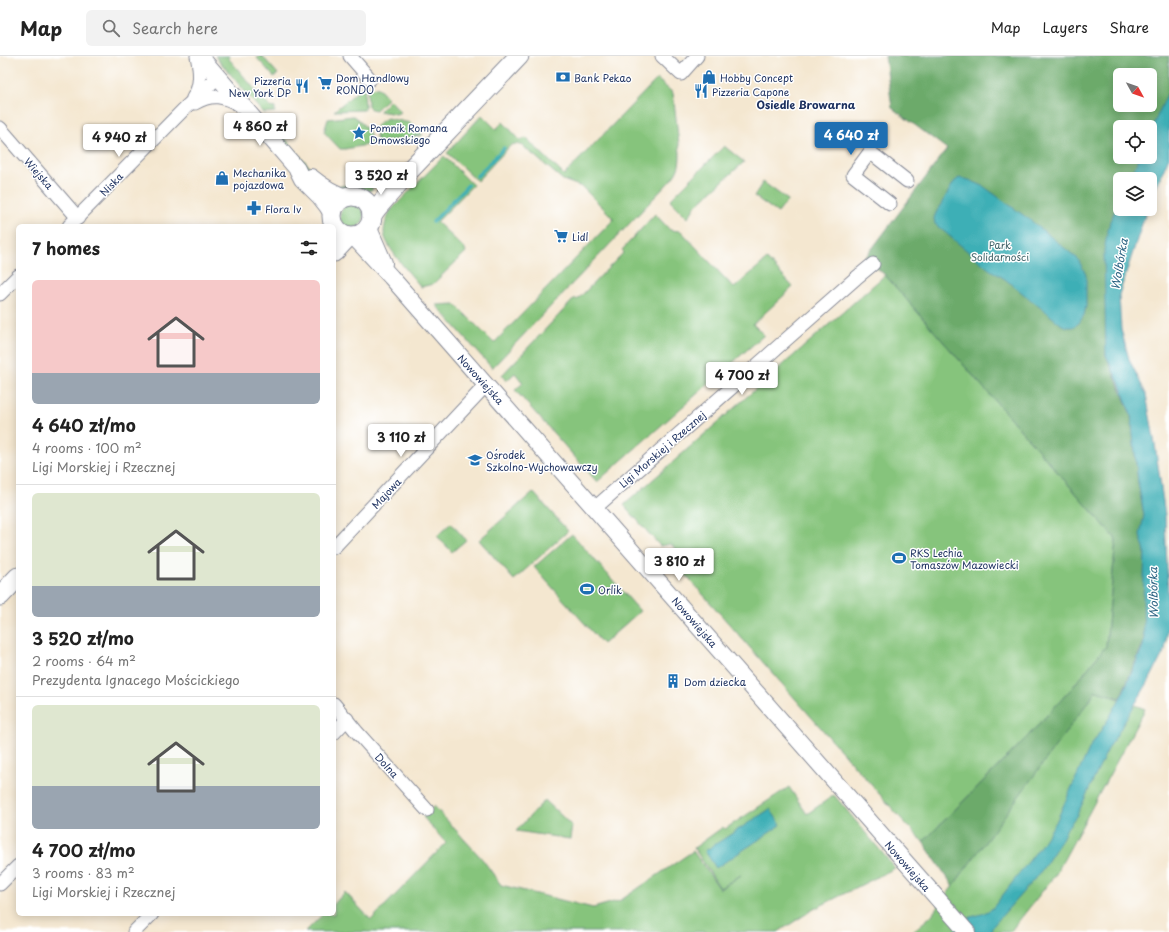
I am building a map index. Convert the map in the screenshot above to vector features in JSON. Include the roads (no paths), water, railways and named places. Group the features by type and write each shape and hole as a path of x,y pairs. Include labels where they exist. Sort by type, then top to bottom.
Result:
{"main road":[{"path":"340,227 361,234 371,220 376,208 408,172 519,56"},
{"path":"336,244 340,227 334,205 338,201 367,195 408,172"},
{"path":"353,197 369,204 371,220"},
{"path":"0,596 16,579"}],"street":[{"name":"Niska","path":"186,107 196,94 200,84 200,74 196,56"},
{"path":"200,56 297,169 307,174 326,189 337,194 353,197"},
{"path":"350,56 370,79"},
{"path":"662,56 681,74 697,56"},
{"name":"Niska","path":"73,222 186,107 218,77"},
{"name":"Niska","path":"186,107 212,96 222,96 244,107"},
{"name":"Wiejska","path":"0,128 73,222"},
{"path":"890,204 853,175 870,152 908,181"},
{"name":"Nowowiejska","path":"297,169 302,179 327,206 340,227 391,277 967,932"},
{"name":"Nowowiejska","path":"371,220 371,233 391,277"},
{"name":"Ligi Morskiej i Rzecznej","path":"595,508 873,264"},
{"path":"0,294 16,278"},
{"name":"Majowa","path":"336,545 486,385"},
{"name":"Dolna","path":"336,706 427,810"},
{"path":"336,731 347,719"},
{"path":"0,884 16,868"},
{"path":"134,932 150,916"}],"water":[{"path":"1169,90 1169,157 1157,186 1157,172 1133,172 1136,164 1157,164 1157,120 1155,120"},
{"path":"959,178 969,180 983,186 1030,220 1078,259 1086,275 1086,306 1084,315 1079,323 1073,327 1062,325 1005,279 989,269 935,224 934,218 936,213 954,182"},
{"name":"Wolbórka","path":"1113,215 1145,216 1119,295 1121,329 1129,359 1146,394 1165,515 1169,621 1165,650 1149,681 1107,751 1077,815 1067,828 1061,841 1039,874 992,927 991,932 952,932 971,917 992,909 1039,848 1056,822 1090,747 1123,693 1143,646 1145,552 1140,535 1144,515 1138,482 1131,415 1120,385 1106,355 1104,250 1110,221"},
{"path":"770,809 781,825 716,868 705,851"}],"waterway":[{"path":"477,176 504,148"},
{"path":"433,222 468,185"}],"place":[{"name":"Bank Pekao","path":"563,77"},
{"name":"Hobby Concept","path":"709,77"},
{"name":"Dom Handlowy RONDO","path":"325,83"},
{"name":"Pizzeria New York DP","path":"302,86"},
{"name":"Pizzeria Capone","path":"701,91"},
{"name":"Pomnik Romana Dmowskiego","path":"359,133"},
{"name":"Mechanika pojazdowa","path":"222,178"},
{"name":"Flora Iv","path":"254,208"},
{"name":"Lidl","path":"561,236"},
{"name":"Ośrodek Szkolno-Wychowawczy","path":"475,460"},
{"name":"RKS Lechia Tomaszów Mazowiecki","path":"899,558"},
{"name":"Orlik","path":"587,589"},
{"name":"Dom dziecka","path":"673,681"}],"district":[{"name":"Osiedle Browarna","path":"806,104"}],"park label":[{"name":"Park Solidarności","path":"1000,250"}]}
